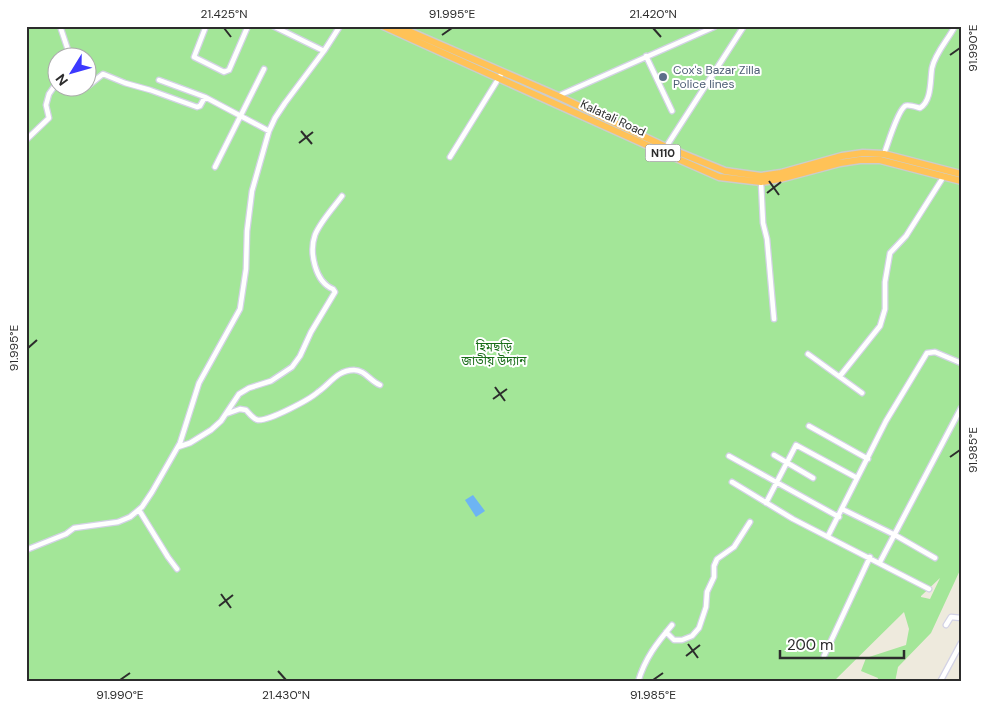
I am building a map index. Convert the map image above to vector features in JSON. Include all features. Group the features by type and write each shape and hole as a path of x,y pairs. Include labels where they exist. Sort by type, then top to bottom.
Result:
{"highway":[{"name":"Kalatali Road","path":"383,26 501,75 558,96 666,147 725,171 761,176 781,173 842,156 863,153 884,154 961,181"},
{"name":"Kalatali Road","path":"397,26 568,109 719,176 761,182 860,160 880,160 961,174"},
{"path":"568,109 570,102"}],"street":[{"path":"60,26 67,48"},
{"path":"206,26 194,57 224,72 229,70 248,26"},
{"path":"274,26 324,51"},
{"path":"26,550 66,534 74,528 118,522 130,517 139,510 152,492 179,445 198,383 240,309 245,279 247,231 252,191 269,131 285,103 324,51 340,26"},
{"path":"666,147 744,26"},
{"path":"884,154 894,126 904,107 920,108 926,103 932,65 955,26"},
{"path":"558,96 714,27"},
{"path":"646,56 672,111"},
{"path":"214,167 264,69"},
{"path":"98,78 107,74 124,83 197,107 200,106 205,97"},
{"path":"450,157 501,75"},
{"path":"159,80 205,97 269,131"},
{"path":"26,140 49,118 46,105 48,98"},
{"path":"840,376 880,326 885,309 885,282 890,253 906,236 944,176"},
{"path":"761,182 763,223 767,239 774,319"},
{"path":"179,445 190,443 211,430 221,421 239,394 249,388 271,381 292,367 300,356 311,332 335,292 322,281 315,267 315,236 342,196"},
{"path":"828,536 896,402 927,353 935,352 961,363"},
{"path":"808,354 862,392"},
{"path":"226,414 240,409 246,410 253,418 258,420 285,411 318,393 338,374 351,370 361,371 380,385"},
{"path":"880,562 961,408"},
{"path":"809,426 868,459"},
{"path":"766,503 796,445 857,478"},
{"path":"774,455 813,478"},
{"path":"729,456 839,517"},
{"path":"732,482 766,503 929,588"},
{"path":"842,509 895,535 935,558"},
{"path":"139,510 177,569"},
{"path":"666,632 674,640 682,640 692,636 699,628 706,607 707,592 714,577 714,566 717,559 734,547 750,522"},
{"path":"824,656 870,557"},
{"path":"946,625 951,617 961,618"},
{"path":"638,682 648,656 672,625"},
{"path":"941,681 961,643"}],"green space":[{"name":"হিমছড়ি জাতীয় উদ্যান","path":"26,26 961,26 961,568 931,633 898,667 895,682 877,682 878,678 861,671 866,658 906,645 909,629 904,612 833,682 26,682","holes":["940,578 930,599 921,596"]}],"water":[{"path":"473,495 485,511 476,517 465,500"}],"place":[{"name":"Cox's Bazar Zilla Police lines","path":"663,77"}]}
